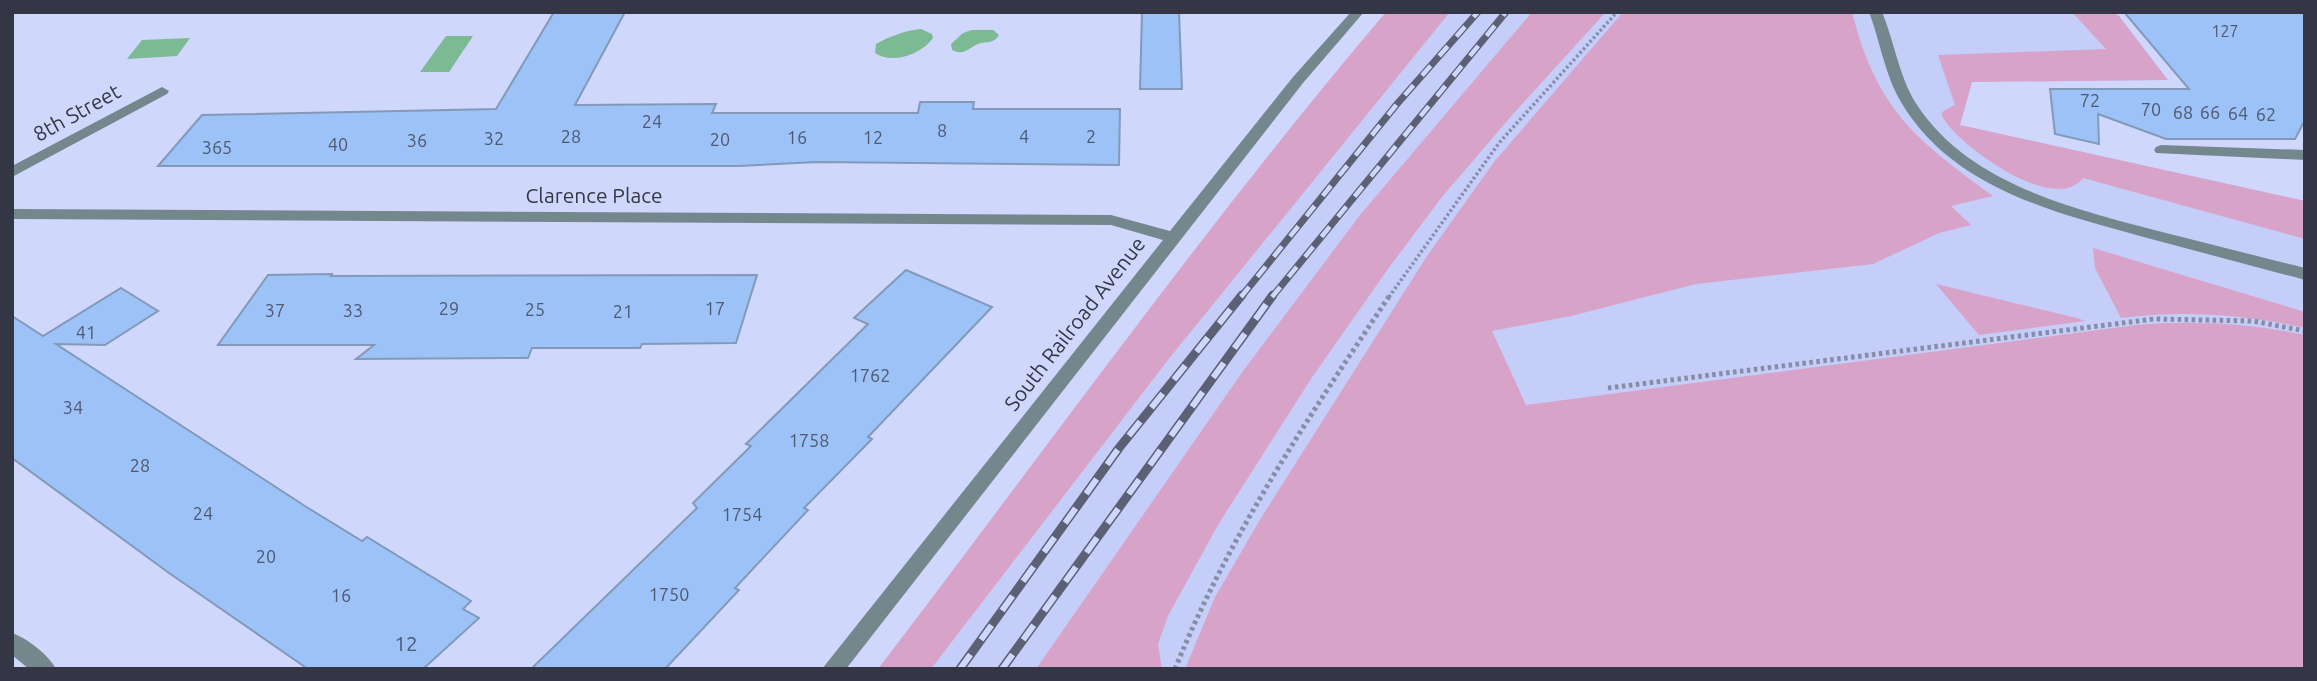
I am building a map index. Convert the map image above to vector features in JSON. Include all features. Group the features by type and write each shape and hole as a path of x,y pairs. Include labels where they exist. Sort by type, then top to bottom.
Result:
{"street":[{"name":"South Railroad Avenue","path":"833,669 1298,80 1358,12"},
{"path":"1875,12 1908,102 1948,148 1992,180 2025,197 2067,211 2305,274"},
{"name":"8th Street","path":"12,172 162,91"},
{"path":"2161,150 2305,155"},
{"name":"Clarence Place","path":"12,214 1111,220 1173,237"},
{"path":"12,642 45,669"}],"path":[{"path":"1175,669 1214,578 1246,521 1352,354 1484,162 1617,12"},
{"path":"1608,388 2154,319 2215,318 2253,321 2305,331"}],"shaded area":[{"path":"1386,12 1450,12 1168,360 931,669 878,669 1191,255"},
{"path":"1450,12 1532,12 1360,215 1243,371 1036,669 931,669 1168,360"},
{"path":"1532,12 1606,12 1442,197 1311,379 1218,525 1168,616 1158,644 1162,669 1036,669 1243,371 1360,215"},
{"path":"1606,12 2113,12 2119,16 2168,80 1972,82 1960,125 2305,201 2305,669 1139,669 1218,525 1311,379 1388,269 1442,197"},
{"path":"1623,12 1852,12 1874,74 1903,119 1942,157 1993,196 1951,206 1971,225 1939,233 1873,264 1696,284 1571,316 1492,331 1526,405 2136,325 2221,324 2305,335 2305,669 1185,669 1215,597 1261,518 1427,256 1494,162"},
{"path":"2072,12 2113,12 2119,16 2168,80 1972,82 1960,125 2305,201 2305,239 2083,178 2070,187 2051,188 2030,183 1986,158 1951,129 1942,112 1955,105 1938,55 2106,49"},
{"path":"921,29 932,34 933,38 922,49 898,58 875,53 876,44 881,41"},
{"path":"993,30 999,35 993,41 978,44 963,52 952,50 951,44 963,33"},
{"path":"446,36 473,36 449,72 420,72"},
{"path":"190,38 177,56 127,59 142,40"},
{"path":"2093,248 2305,312 2305,328 2259,319 2213,315 2167,314 2121,318 2095,268"},
{"path":"1936,284 2077,318 2085,321 1979,335"}],"building":[{"path":"554,12 625,12 575,105 716,104 712,113 918,113 920,102 974,102 973,109 1120,109 1119,165 817,162 739,166 158,166 202,115 496,109"},
{"path":"1142,12 1179,12 1182,89 1140,89"},
{"path":"2124,12 2305,12 2305,120 2295,139 2166,139 2098,114 2099,144 2055,134 2050,89 2189,89"},
{"path":"906,270 992,307 868,437 872,439 804,508 808,510 735,588 739,590 665,669 531,669 697,508 693,503 751,446 746,444 868,324 854,318"},
{"path":"332,274 331,276 757,275 736,343 642,344 640,348 532,348 528,358 356,359 374,345 218,345 268,275"},
{"path":"121,288 158,311 105,345 56,344 308,508 362,541 367,537 471,601 463,609 479,618 423,669 308,669 169,573 12,458 12,316 43,336"}],"railway":[{"path":"1241,297 1397,104 1478,12"},
{"path":"1272,297 1506,12"},
{"path":"960,669 1119,448 1242,295"},
{"path":"1002,669 1273,295"}]}
